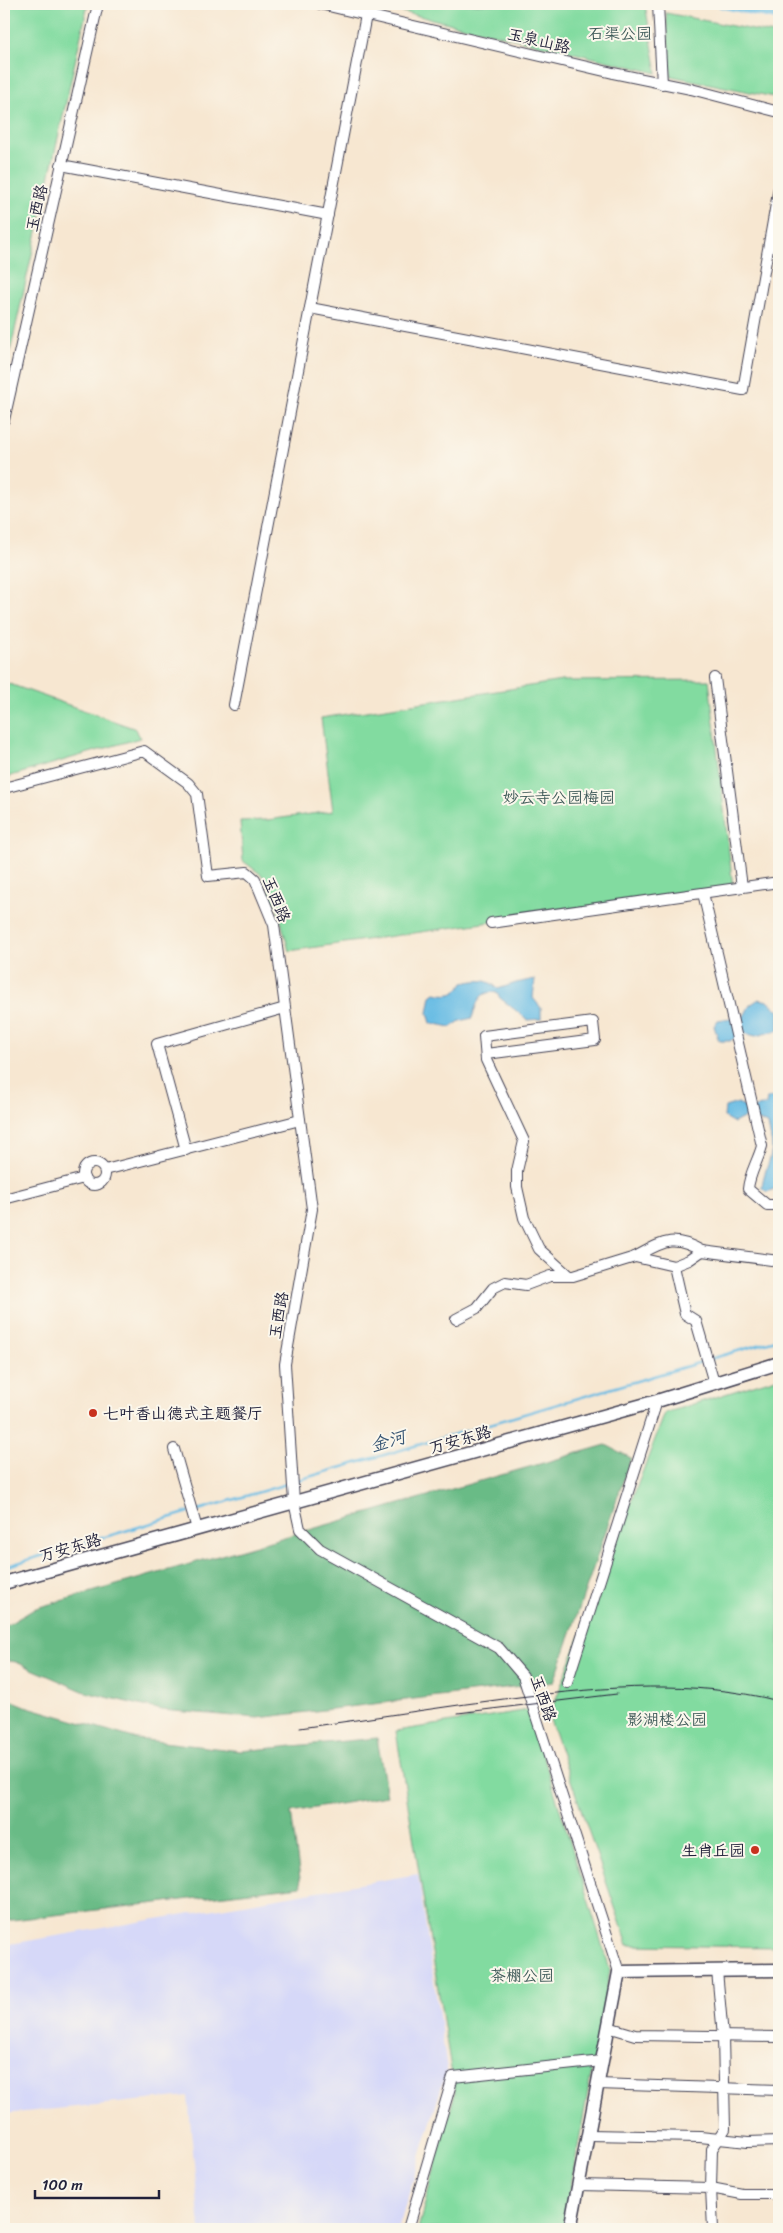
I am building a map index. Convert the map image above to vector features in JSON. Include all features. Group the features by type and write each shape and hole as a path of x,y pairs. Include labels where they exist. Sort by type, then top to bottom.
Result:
{"street":[{"name":"玉西路","path":"4,420 98,4"},
{"name":"玉泉山路","path":"320,4 779,112"},
{"path":"658,4 662,84"},
{"path":"234,705 366,15"},
{"path":"61,165 328,215"},
{"path":"310,308 743,390 779,187"},
{"path":"715,678 742,888"},
{"name":"玉西路","path":"4,788 144,751 188,783 197,794 208,876 247,872 255,879 274,925 312,1209 284,1364 294,1496 300,1529 320,1549 499,1648 523,1676 619,1972"},
{"path":"492,924 779,882"},
{"path":"703,893 762,1146 757,1165 748,1178 748,1189 767,1205 779,1205"},
{"path":"186,1150 157,1044 285,1008"},
{"path":"486,1054 595,1040 593,1022 484,1036 486,1060 524,1141 517,1171 517,1187 524,1218 539,1249 569,1276"},
{"path":"105,1170 300,1120"},
{"path":"89,1164 100,1164 105,1170 105,1177 98,1184 91,1184 84,1178 84,1169 89,1164"},
{"path":"4,1199 84,1178"},
{"path":"456,1319 477,1308 493,1288 505,1282 526,1284 550,1276 569,1276 635,1257 663,1242 685,1242 702,1251 779,1261"},
{"path":"635,1257 674,1266 689,1260 702,1251"},
{"path":"674,1266 685,1314 696,1321 714,1383"},
{"name":"万安东路","path":"4,1583 197,1529 294,1496 657,1401 779,1363"},
{"path":"567,1683 657,1401"},
{"path":"174,1449 197,1529"},
{"path":"570,2229 619,1972 779,1970"},
{"path":"713,2229 712,2149 724,2129 723,2036 717,1971"},
{"path":"608,2027 635,2035 779,2037"},
{"path":"408,2229 453,2076 602,2062"},
{"path":"598,2084 779,2090"},
{"path":"588,2134 700,2137 748,2142 779,2141"},
{"path":"579,2185 711,2188 742,2194 779,2194"}],"shaded area":[{"path":"418,1874 447,2069 398,2229 200,2229 188,2096 4,2114 4,1945"}],"green space":[{"path":"4,4 88,4 4,379"},
{"name":"石渠公园","path":"369,4 645,4 657,73"},
{"path":"666,13 779,35 779,98 671,76"},
{"name":"妙云寺公园梅园","path":"709,680 733,887 289,951 277,907 263,876 243,861 240,821 267,820 333,811 321,718 562,681"},
{"path":"4,682 136,729 140,738 4,778"},
{"name":"影湖楼公园","path":"779,1377 779,1947 628,1945 549,1717 665,1413"},
{"path":"606,1445 631,1458 554,1682 258,1718 161,1710 85,1692 16,1662 4,1660 4,1627 36,1608"},
{"path":"4,1697 28,1707 137,1739 241,1751 377,1738 387,1796 291,1812 301,1886 4,1921"},
{"name":"茶棚公园","path":"529,1710 610,1970 563,2229 418,2229 455,2093 396,1731"}],"water":[{"path":"535,979 533,998 541,1008 541,1019 528,1020 500,998 497,993 491,992 482,995 472,1018 460,1021 451,1027 431,1023 428,1013 431,996 435,993 452,994 463,983 473,981 486,981 498,989"},
{"path":"759,999 768,1001 779,1011 779,1030 756,1036 743,1033 730,1041 719,1041 714,1026 718,1020 744,1016 750,1005"},
{"path":"779,1097 779,1187 767,1192 762,1188 772,1148 768,1124 745,1117 734,1123 724,1117 725,1107 738,1103 749,1109 766,1105 767,1098"}],"waterway":[{"path":"722,4 779,16"},
{"name":"金河","path":"710,1359 779,1339"},
{"name":"金河","path":"295,1481 705,1361"},
{"name":"金河","path":"195,1511 290,1483"},
{"name":"金河","path":"4,1567 189,1512"}],"tram line":[{"path":"300,1728 519,1697 617,1688 681,1687 746,1694 779,1701"},
{"path":"458,1713 617,1694"}],"place":[{"name":"七叶香山德式主题餐厅","path":"93,1413"},
{"name":"生肖丘园","path":"755,1850"}]}
